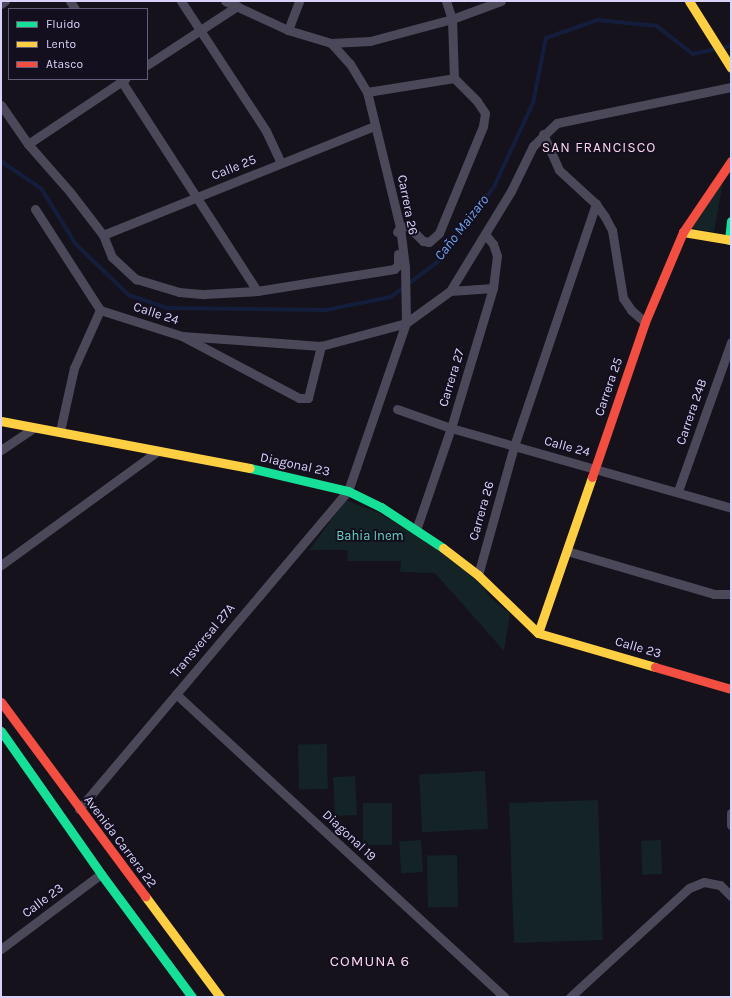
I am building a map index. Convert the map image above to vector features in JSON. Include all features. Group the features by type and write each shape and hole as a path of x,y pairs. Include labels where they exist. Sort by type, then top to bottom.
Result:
{"street":[{"path":"1,4 5,1"},
{"path":"181,1 266,131 281,163"},
{"path":"225,1 288,30 331,43 370,41 452,20 501,1"},
{"path":"288,30 299,1"},
{"path":"400,227 408,226 423,241 429,242 439,233 484,126 485,113 477,100 454,78 452,20 446,1"},
{"path":"689,1 731,68"},
{"path":"148,63 237,6"},
{"name":"Carrera 26","path":"331,43 350,64 367,92 374,126 400,227 405,266 407,306 406,323 348,491"},
{"path":"367,92 454,78"},
{"path":"28,144 122,80 196,198 258,291"},
{"path":"182,336 321,346 406,323 450,291 486,234 533,146 543,134 557,123 568,119 731,87"},
{"name":"Calle 24","path":"1,105 28,144 70,192 103,235 112,257 136,279 179,292 204,294 292,288 381,270 394,269 398,265 397,232 400,227"},
{"name":"Calle 25","path":"103,235 374,126"},
{"path":"543,134 559,170 596,204 612,230 624,298 631,310 645,322"},
{"name":"Carrera 25","path":"538,633 645,322 683,232 731,162"},
{"name":"Carrera 26","path":"478,575 514,446 596,204"},
{"path":"35,209 100,310 74,368 60,431"},
{"path":"683,232 730,240 731,221"},
{"name":"Carrera 27","path":"416,530 451,428 493,288 497,256 493,244 486,234"},
{"path":"450,291 493,288"},
{"name":"Calle 24","path":"100,310 182,336 299,398 308,398 321,346"},
{"name":"Carrera 24B","path":"678,491 731,342"},
{"name":"Calle 24","path":"397,409 451,428 678,491 731,508"},
{"name":"Diagonal 23","path":"1,421 296,477 348,491 381,507 416,530 478,575 538,633"},
{"path":"1,450 34,428"},
{"path":"1,565 158,451"},
{"name":"Transversal 27A","path":"79,808 348,491"},
{"path":"567,551 714,594 731,594"},
{"name":"Calle 23","path":"538,633 731,689"},
{"name":"Diagonal 19","path":"176,694 504,997"},
{"name":"Avenida Carrera 22","path":"1,702 220,997"},
{"path":"1,732 101,874 192,997"},
{"path":"731,813 731,824"},
{"name":"Calle 23","path":"1,949 101,874"},
{"path":"570,997 689,888 704,882 720,885 731,896"}],"green space":[{"path":"724,176 714,232 690,228"},
{"name":"Bahia Inem","path":"346,500 377,512 414,534 476,577 490,597 510,614 504,651 435,573 400,572 401,561 347,561 348,550 309,550"},
{"path":"327,744 328,789 299,789 298,745"},
{"path":"485,771 488,829 422,832 419,774"},
{"path":"355,776 357,815 335,816 333,777"},
{"path":"598,800 603,940 514,943 509,803"},
{"path":"363,803 392,803 392,845 363,845"},
{"path":"421,840 423,872 401,873 399,842"},
{"path":"661,840 662,874 642,875 641,841"},
{"path":"457,855 458,907 428,908 427,856"}],"waterway":[{"name":"Caño Maizaro","path":"1,161 42,189 76,244 129,295 167,308 326,310 391,297 439,261 494,187 533,103 546,38 598,20 657,26 693,54 716,49"},
{"name":"Caño Maizaro","path":"722,48 731,46"}],"traffic: fast":[{"path":"729,240 731,221"},
{"path":"250,468 348,491 381,507 443,548"},
{"path":"1,731 101,874 192,997"}],"traffic: slow":[{"path":"689,1 731,68"},
{"path":"683,232 731,240"},
{"path":"1,421 250,468"},
{"path":"538,633 592,477"},
{"path":"443,548 478,575 538,633 655,667"},
{"path":"145,896 220,997"}],"traffic: jam":[{"path":"592,477 645,322 683,232 731,161"},
{"path":"655,667 731,689"},
{"path":"1,702 145,896"}],"district":[{"name":"SAN FRANCISCO","path":"599,148"},
{"name":"COMUNA 6","path":"370,962"}]}
